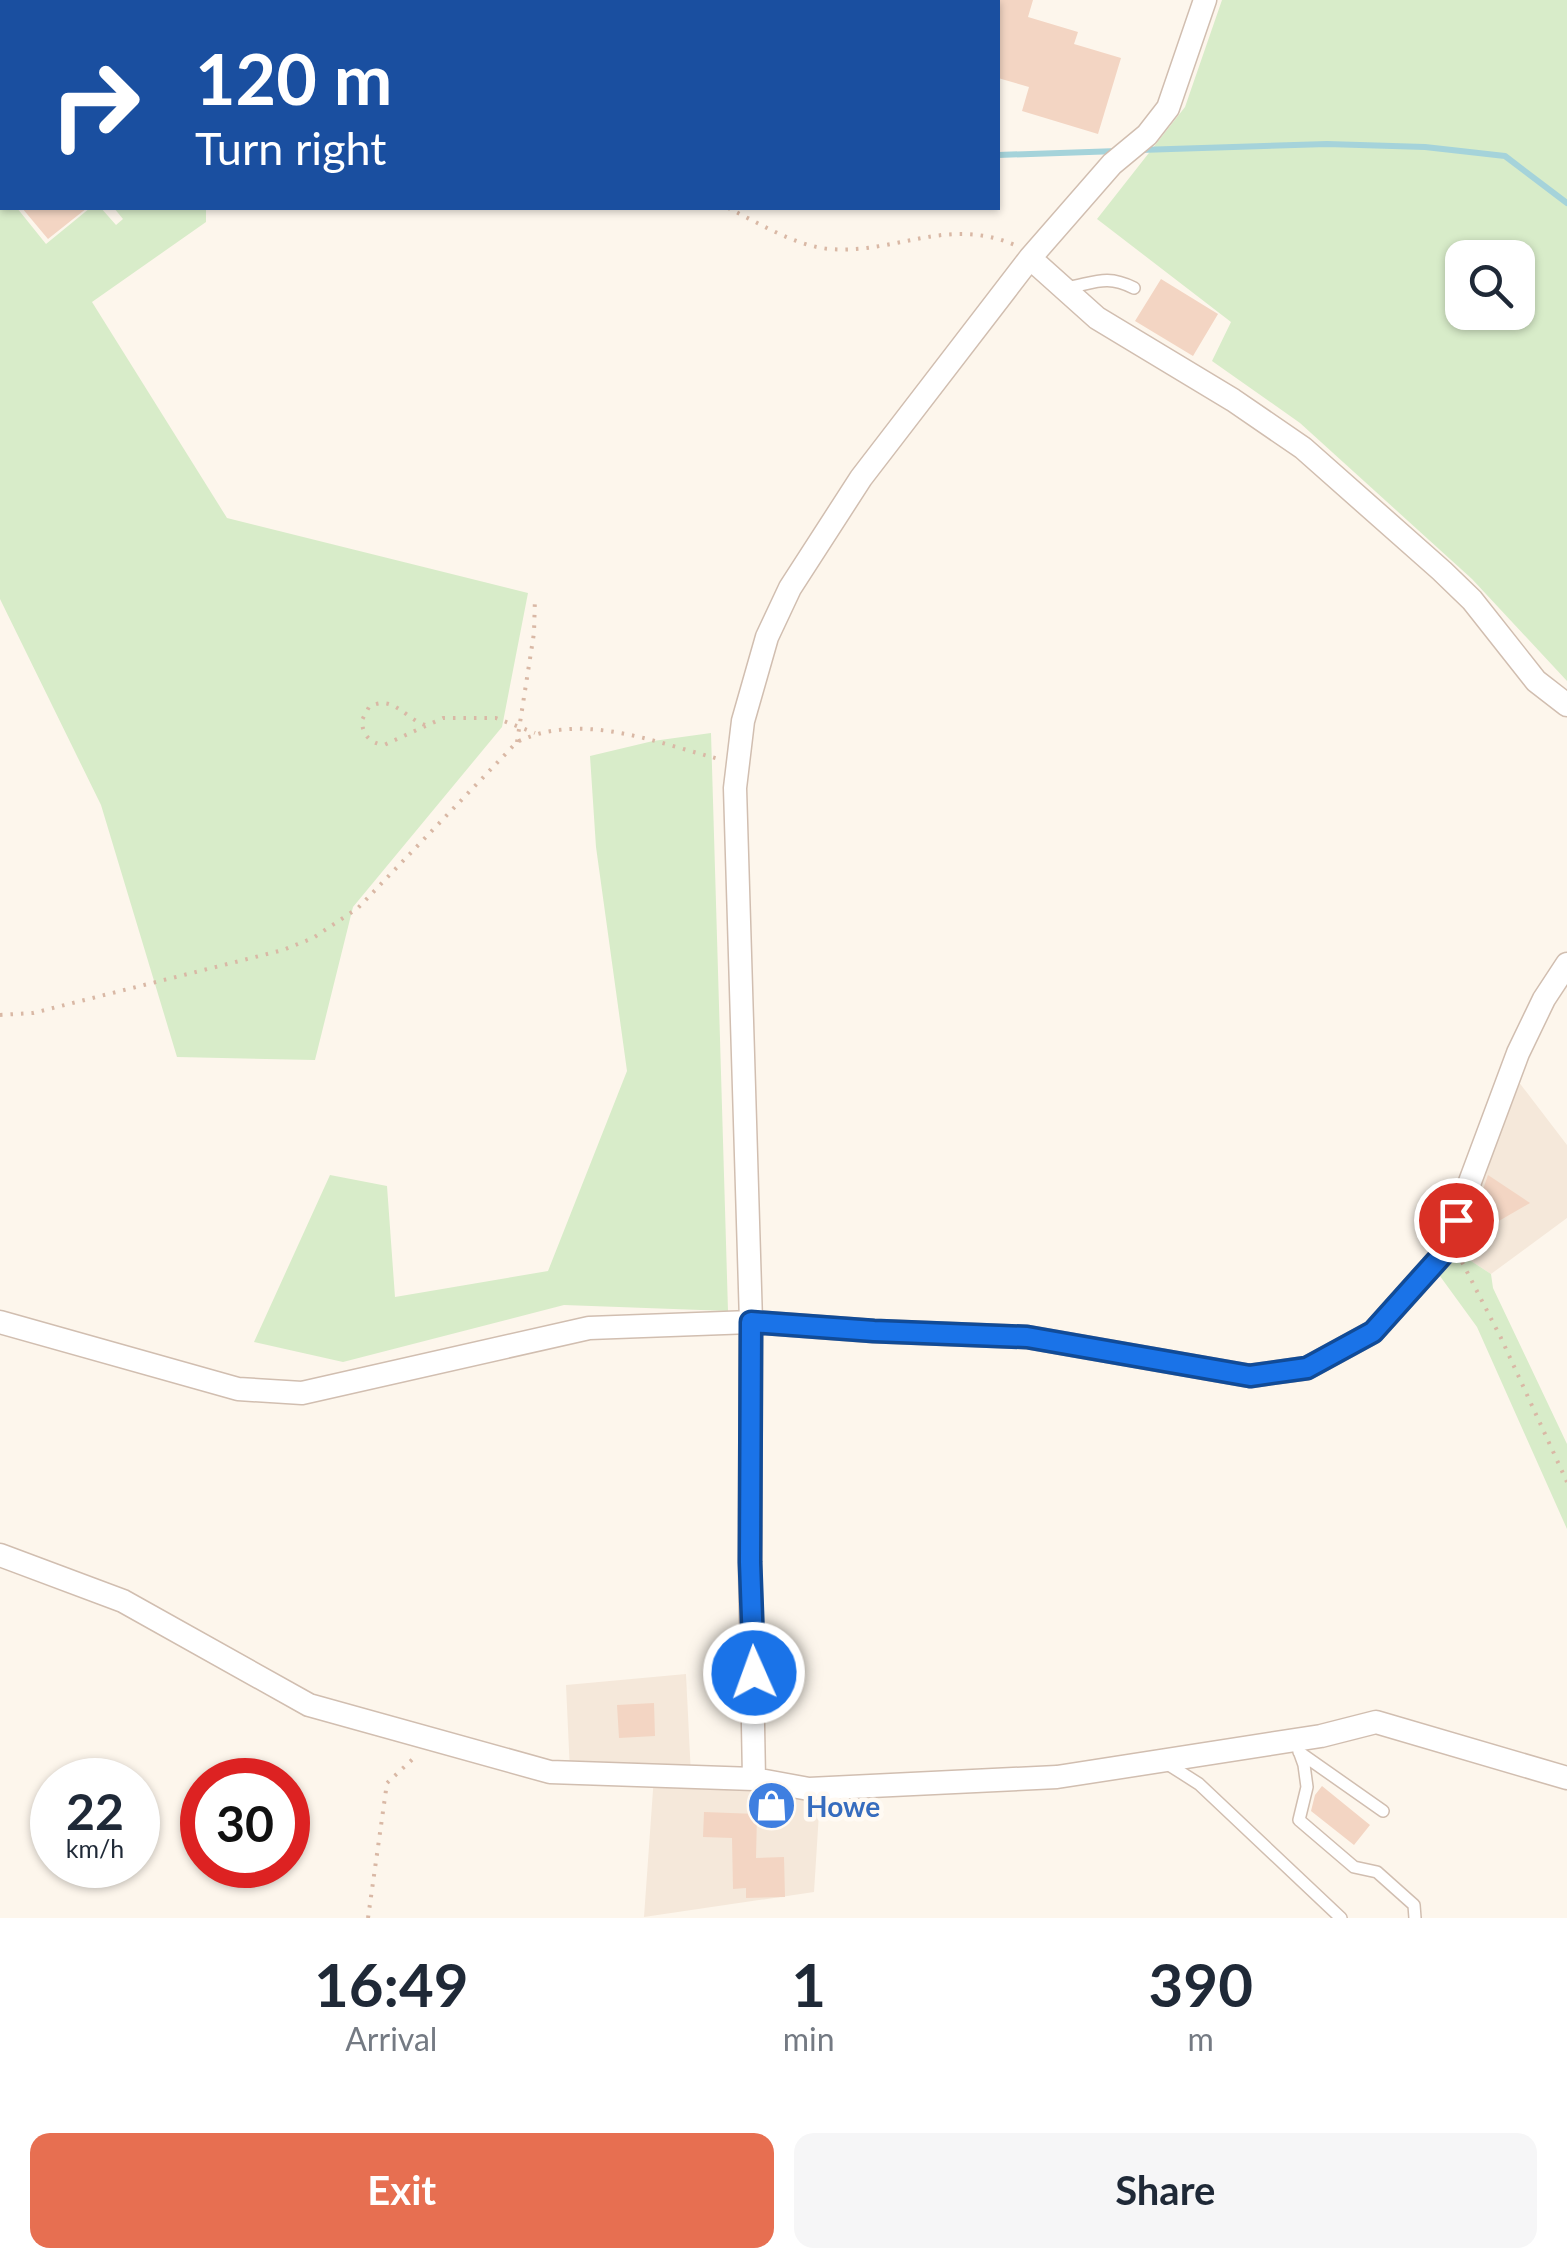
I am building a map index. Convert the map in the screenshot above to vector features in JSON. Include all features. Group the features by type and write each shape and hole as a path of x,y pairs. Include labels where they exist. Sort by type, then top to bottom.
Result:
{"street":[{"path":"754,1778 751,1322 735,788 744,721 767,637 790,588 862,478 1030,258 1112,164 1147,135 1168,108 1206,0"},
{"path":"1030,258 1097,318 1303,448 1472,600 1536,681 1567,705"},
{"path":"0,1322 238,1390 302,1393 590,1328 751,1322 1027,1337 1250,1376 1307,1368 1373,1332 1443,1254 1518,1053 1567,964"},
{"path":"0,1556 123,1601 310,1705 550,1772 754,1778 810,1789 1057,1777 1162,1760 1297,1746 1376,1722 1567,1778"}],"lane":[{"path":"1062,288 1102,279 1118,280 1134,288"},
{"path":"1297,1746 1382,1811"},
{"path":"1297,1746 1306,1787 1299,1820 1354,1867 1377,1872 1414,1905 1415,1918"},
{"path":"1162,1760 1199,1784 1341,1918"}],"path":[{"path":"732,210 792,239 827,249 868,247 954,232 1014,244 1030,258"},
{"path":"517,742 534,633 535,596"},
{"path":"425,724 383,702 369,707 362,720 365,735 384,745 444,718 478,716 535,733"},
{"path":"0,1015 33,1013 283,950 312,938 358,908 517,742 535,733 594,728 738,764"},
{"path":"1443,1254 1464,1262 1567,1482"},
{"path":"368,1918 387,1783 434,1740"}],"shaded area":[{"path":"1515,1077 1567,1145 1567,1218 1491,1274 1448,1246"},
{"path":"686,1674 691,1776 820,1797 814,1892 644,1917 654,1776 570,1772 566,1685"}],"green space":[{"path":"1222,0 1567,0 1567,681 1472,579 1300,423 1212,361 1231,322 1097,219 1185,107"},
{"path":"0,210 19,210 46,244 88,210 103,210 116,225 123,219 116,210 206,210 206,222 92,302 227,518 528,593 502,727 353,907 315,1060 177,1057 101,805 0,599"},
{"path":"711,733 728,1311 564,1305 343,1362 254,1342 330,1175 387,1186 395,1297 548,1271 627,1071 596,847 590,756"},
{"path":"1448,1246 1491,1274 1493,1288 1567,1444 1567,1529 1477,1327 1437,1272"}],"building":[{"path":"1000,0 1033,0 1028,17 1078,32 1074,44 1121,58 1098,134 1022,111 1029,87 1000,79"},
{"path":"24,210 84,210 48,239"},
{"path":"1161,279 1218,314 1193,356 1135,321"},
{"path":"1488,1175 1530,1203 1466,1240 1478,1204 1484,1203 1480,1198"},
{"path":"654,1703 655,1736 619,1738 617,1705"},
{"path":"1322,1786 1370,1825 1354,1845 1311,1811"},
{"path":"704,1812 757,1814 756,1858 784,1857 785,1897 746,1898 746,1888 733,1889 732,1838 703,1837"}],"waterway":[{"path":"1140,150 1327,144 1425,147 1505,156 1567,203"},
{"path":"1000,155 1118,151"}],"place":[{"name":"Howe","path":"771,1806"}],"route":[{"path":"754,1673 750,1562 751,1322 1027,1337 1250,1376 1307,1368 1373,1332 1443,1254 1456,1220"}]}
